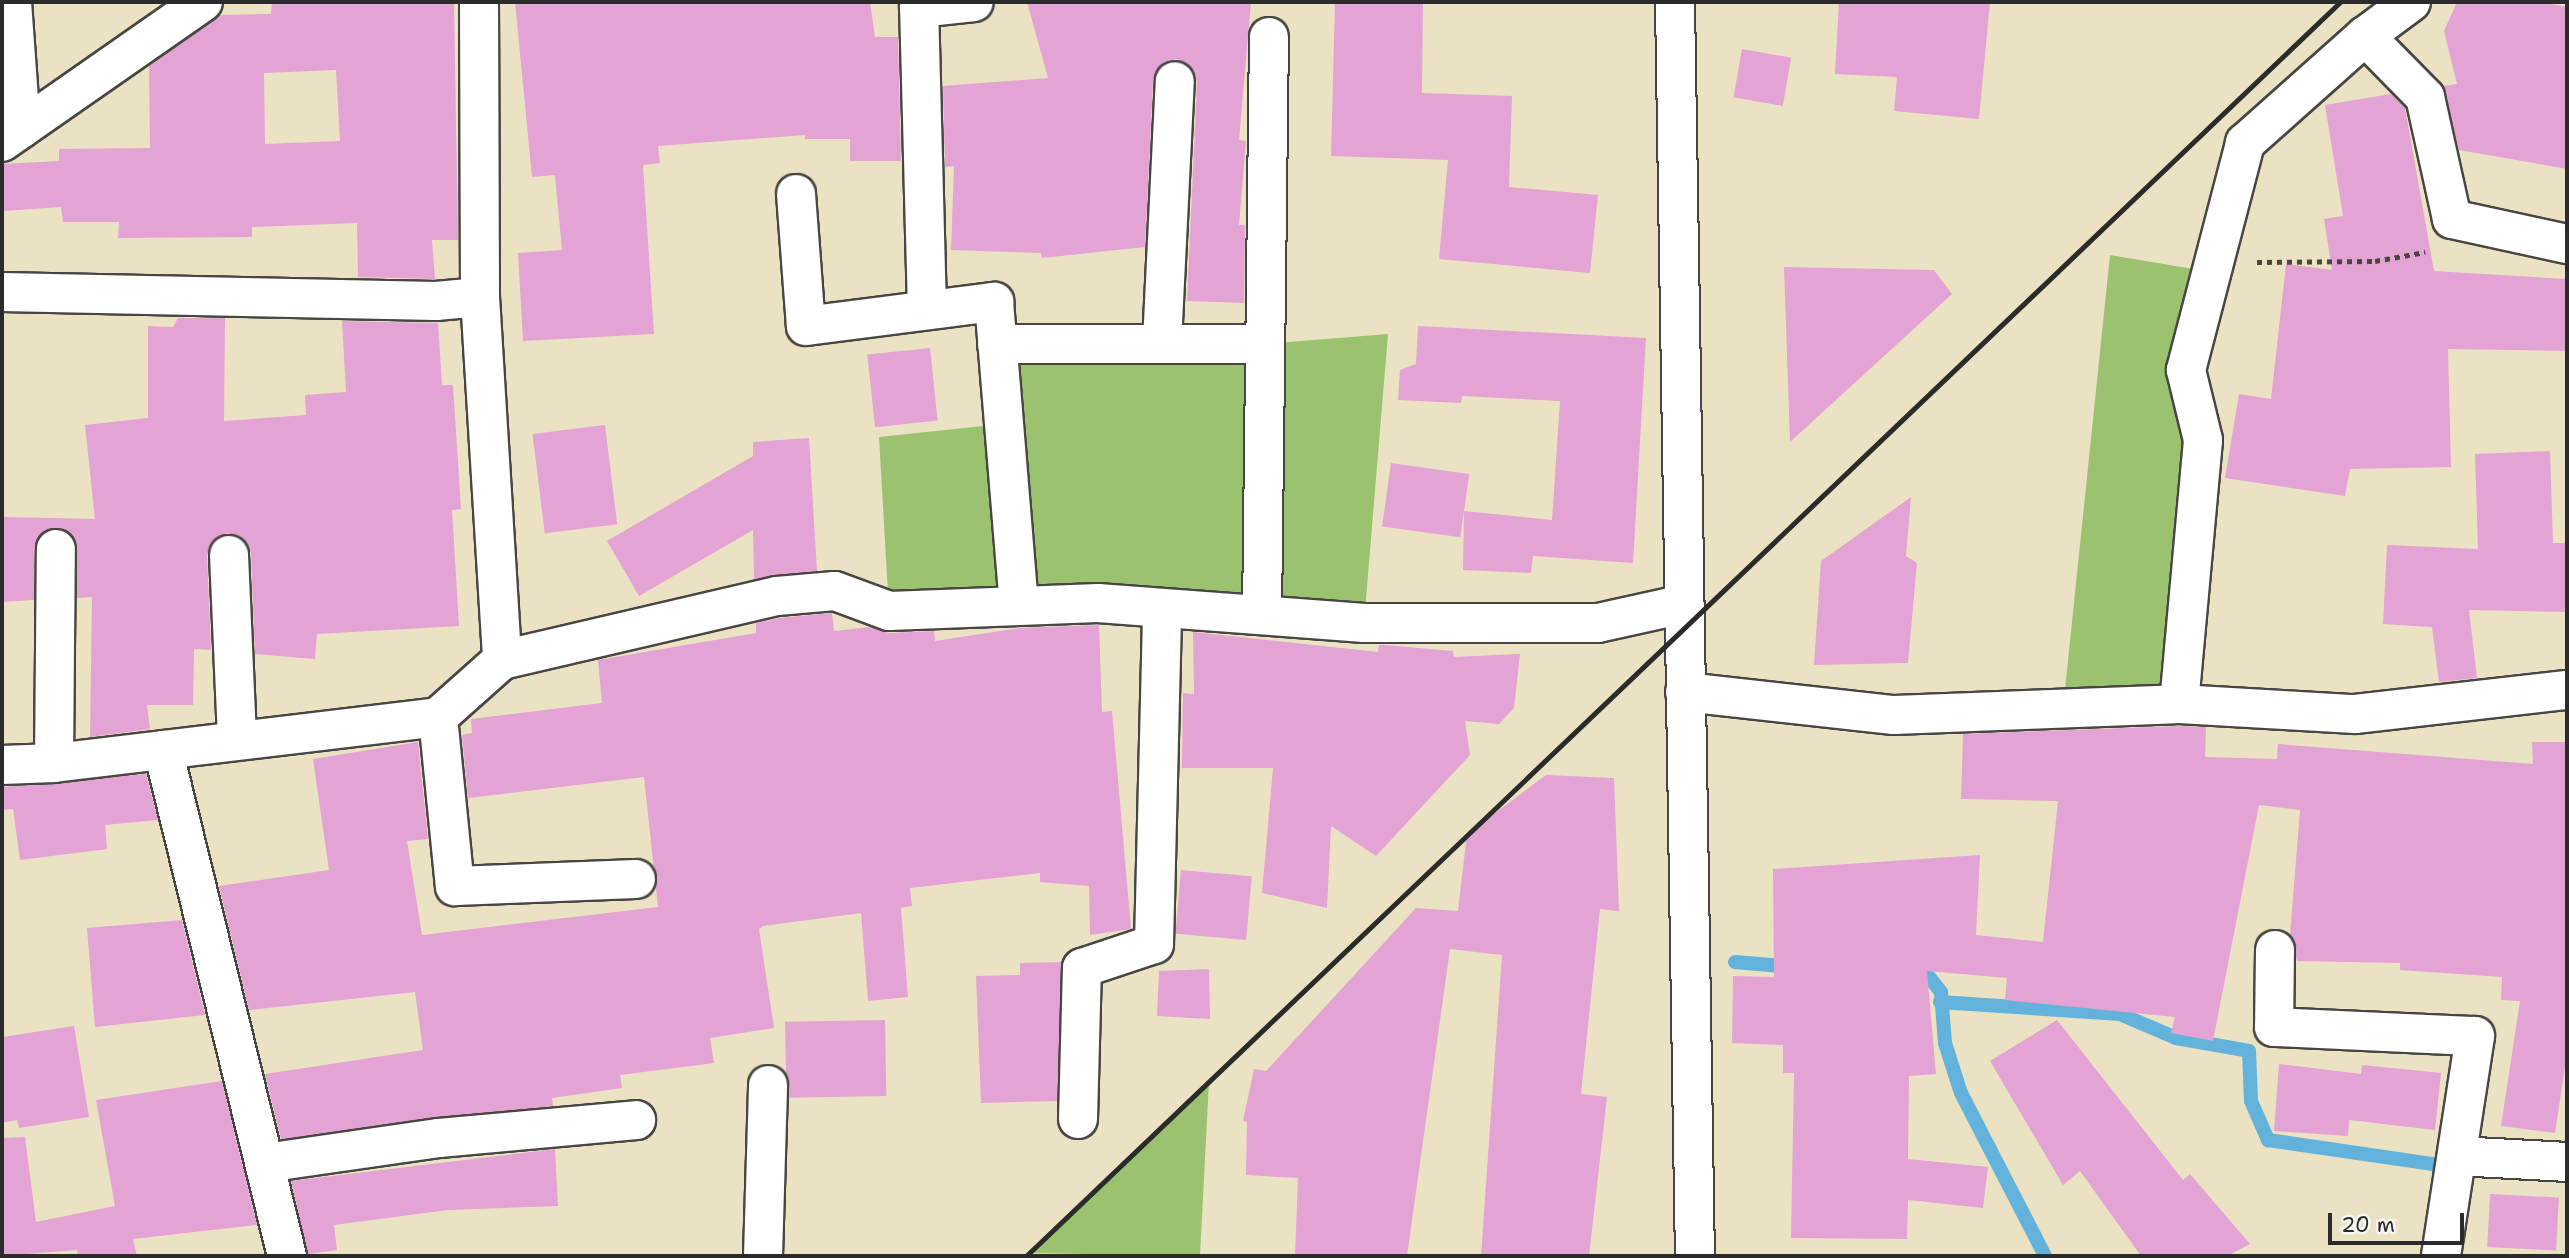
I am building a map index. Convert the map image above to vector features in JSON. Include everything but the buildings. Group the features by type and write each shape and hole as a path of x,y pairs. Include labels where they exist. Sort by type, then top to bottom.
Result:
{"street":[{"path":"11,135 12,2"},
{"path":"11,135 203,2"},
{"path":"479,2 480,297 502,660"},
{"path":"927,310 919,8 974,2"},
{"path":"1675,2 1695,1256"},
{"path":"2179,705 2203,440 2186,370 2245,143 2365,36 2411,2"},
{"path":"2365,36 2425,97 2452,219 2567,244"},
{"path":"1262,615 1269,37"},
{"path":"1162,343 1175,81"},
{"path":"796,194 806,326 994,302 1019,605"},
{"path":"2,292 436,301 480,297"},
{"path":"997,344 1265,344"},
{"path":"54,763 56,550"},
{"path":"229,555 237,738"},
{"path":"2,765 54,763 237,738 438,717 502,660 777,596 835,591 889,611 1098,603 1163,610 1364,623 1598,623 1684,604"},
{"path":"1078,1119 1082,968 1154,944 1163,610"},
{"path":"1685,692 1894,715 2179,705 2355,714 2567,690"},
{"path":"438,717 456,886 635,879"},
{"path":"163,750 287,1256"},
{"path":"2275,950 2274,1027 2475,1036 2441,1256"},
{"path":"763,1256 768,1085"},
{"path":"265,1163 439,1138 636,1120"},
{"path":"2457,1156 2567,1162"}],"path":[{"path":"2211,272 2263,261 2375,261 2427,251 2452,219"}],"green space":[{"path":"2110,255 2211,272 2179,704 2063,709"},
{"path":"1388,334 1364,623 889,611 879,437 1002,424 997,344 1265,344"},
{"path":"1209,1081 1200,1256 1029,1253"}],"waterway":[{"path":"1735,962 1793,967"},
{"path":"1911,977 1930,978 1941,992 1945,1043 1961,1093 2045,1256"},
{"path":"1940,1002 2120,1014 2176,1038 2249,1051 2251,1101 2268,1140 2433,1164"}],"railway":[{"path":"1026,1256 2340,2"}]}
